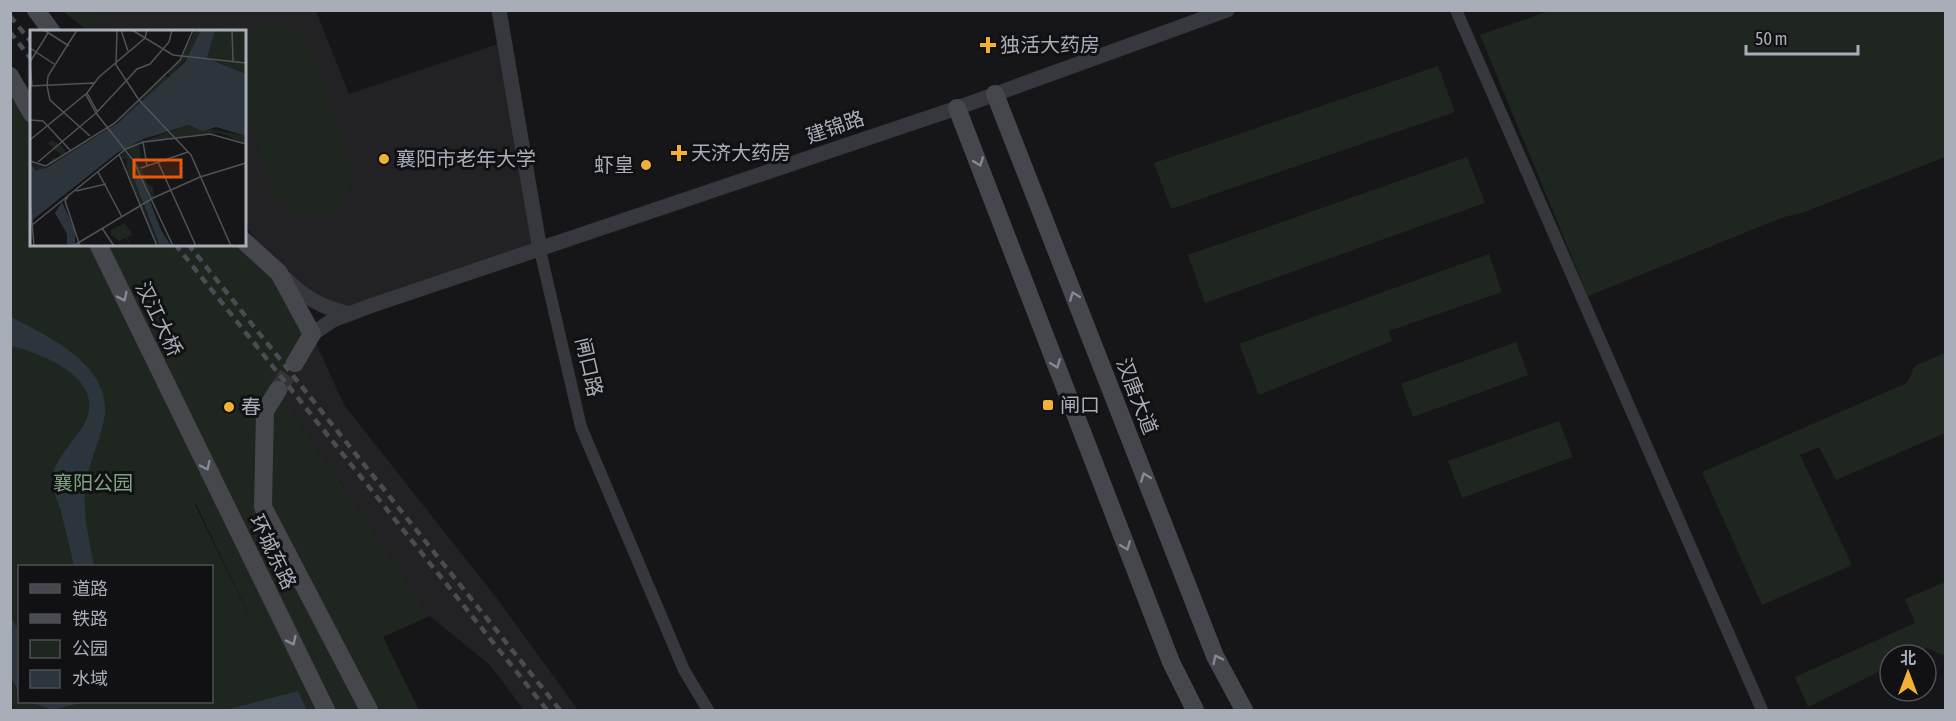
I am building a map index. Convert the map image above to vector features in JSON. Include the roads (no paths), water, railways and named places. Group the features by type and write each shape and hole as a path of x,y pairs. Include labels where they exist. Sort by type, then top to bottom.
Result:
{"main road":[{"path":"36,10 51,30"},
{"path":"10,76 30,111"},
{"name":"汉唐大道","path":"995,94 1215,656 1244,711"},
{"path":"957,108 1171,662 1196,711"},
{"path":"246,243 279,273 312,334 295,363"},
{"name":"汉江大桥","path":"99,246 180,413"},
{"name":"环城东路","path":"278,390 264,411 263,507 369,711"},
{"name":"环城东路","path":"180,413 326,711"}],"street":[{"name":"闸口路","path":"499,10 540,250 581,427 684,670 708,711"},
{"name":"建锦路","path":"312,334 333,320 497,262 540,250 957,108 1227,10"},
{"path":"1456,10 1762,711"},
{"path":"279,273 302,295 319,304 353,314"}],"water":[{"path":"11,317 73,353 97,380 103,395 104,421 88,475 85,494 87,525 94,565 74,565 52,482 55,467 83,426 89,410 88,396 81,383 70,372 56,363 11,346"},
{"path":"10,616 18,629 18,689 11,678"},
{"path":"298,691 307,710 225,710"},
{"path":"34,703 79,703 53,710"}],"tunnel":[{"path":"278,390 295,363"}],"railway":[{"path":"10,16 30,41"},
{"path":"10,32 30,57"},
{"path":"177,246 547,710"},
{"path":"190,246 560,710"}],"place":[{"name":"独活大药房","path":"988,45"},
{"name":"天济大药房","path":"679,153"},
{"name":"襄阳市老年大学","path":"384,159"},
{"name":"虾皇","path":"646,165"},
{"name":"闸口","path":"1048,405"},
{"name":"春","path":"229,407"}],"park label":[{"name":"襄阳公园","path":"93,483"}]}
